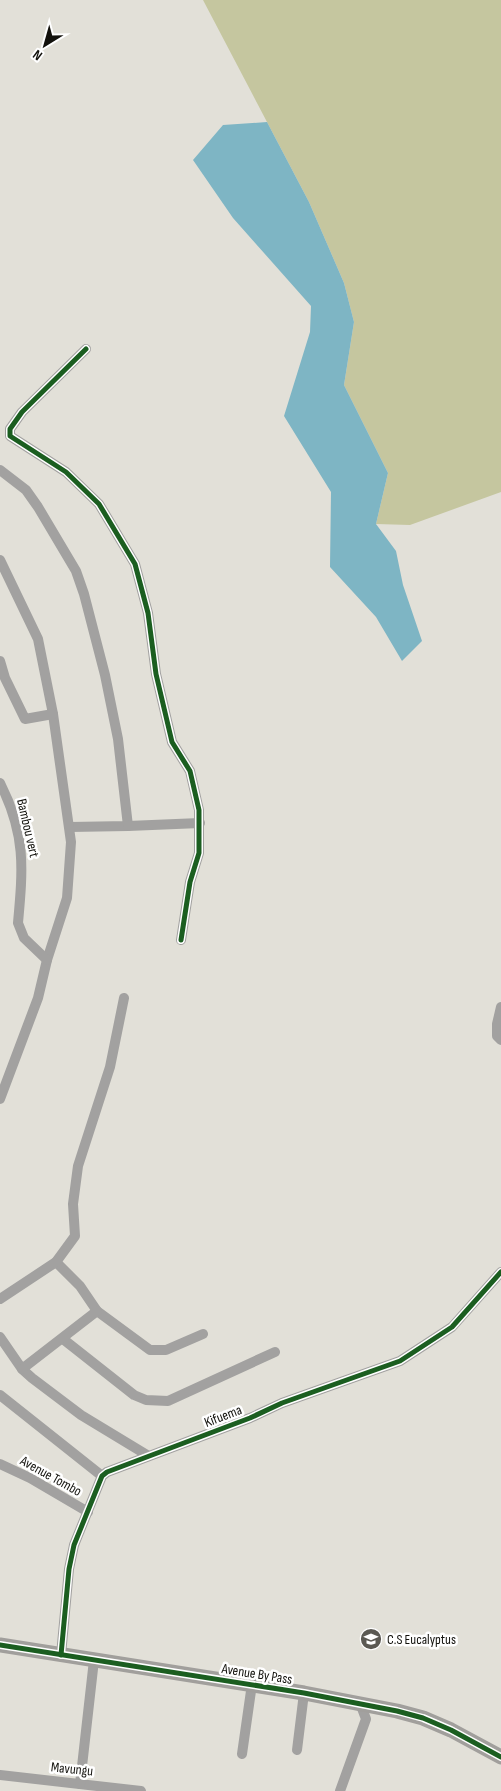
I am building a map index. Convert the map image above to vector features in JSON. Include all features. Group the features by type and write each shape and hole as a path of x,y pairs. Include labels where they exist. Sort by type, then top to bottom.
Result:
{"highway":[{"name":"Avenue By Pass","path":"0,1645 252,1684 424,1718 501,1757"}],"street":[{"path":"86,349 22,412 10,429 10,436 66,472 99,504 135,564 148,613 156,674 172,742 190,771 199,810 198,853 190,882 181,940"},
{"path":"0,470 26,490 38,506 76,571 84,594 105,675 118,739 128,826"},
{"path":"0,560 38,639 53,714 70,828 70,885 47,960 38,998 0,1099"},
{"path":"0,662 5,678 25,719 53,714"},
{"name":"Bambou vert","path":"0,783 8,798 23,857 18,923 20,931 47,960"},
{"path":"70,828 200,823"},
{"path":"0,1299 56,1262 75,1236 73,1204 78,1166 110,1068 124,998"},
{"path":"501,1007 497,1024 497,1036 501,1040"},
{"path":"56,1262 80,1286 97,1311 150,1350 166,1350 203,1334"},
{"name":"Kifuema","path":"102,1476 107,1472 147,1455 250,1418 282,1403 400,1361 452,1327 501,1272"},
{"path":"22,1369 63,1340 97,1311"},
{"path":"0,1337 22,1369 81,1415 147,1455"},
{"path":"63,1340 134,1395 146,1400 168,1401 275,1352"},
{"path":"0,1395 102,1476 76,1537 69,1569 62,1655"},
{"name":"Avenue Tombo","path":"0,1464 30,1478 88,1512"},
{"path":"80,1784 94,1660"},
{"path":"242,1754 252,1684"},
{"path":"297,1750 304,1693"},
{"path":"340,1791 366,1719 360,1704"},
{"name":"Mavungu","path":"0,1774 141,1791"}],"green space":[{"path":"203,0 501,0 501,492 410,525 376,524 388,473 344,385 354,322 344,283 309,202"}],"water":[{"path":"267,122 309,202 344,283 354,322 344,385 388,473 376,524 396,551 403,585 422,641 402,661 376,617 330,567 331,492 284,416 310,332 311,306 233,218 193,160 223,125"}],"cycle path":[{"path":"86,349 22,412 10,429 10,436 66,472 99,504 135,564 148,613 156,674 172,742 190,771 199,810 199,853 190,882 181,940"},
{"path":"61,1655 69,1569 74,1545 102,1476 107,1472 250,1418 282,1403 400,1361 452,1327 501,1272"},
{"path":"0,1645 304,1693 397,1711 423,1718 451,1730 501,1757"}],"place":[{"name":"C.S Eucalyptus","path":"371,1639"}]}
